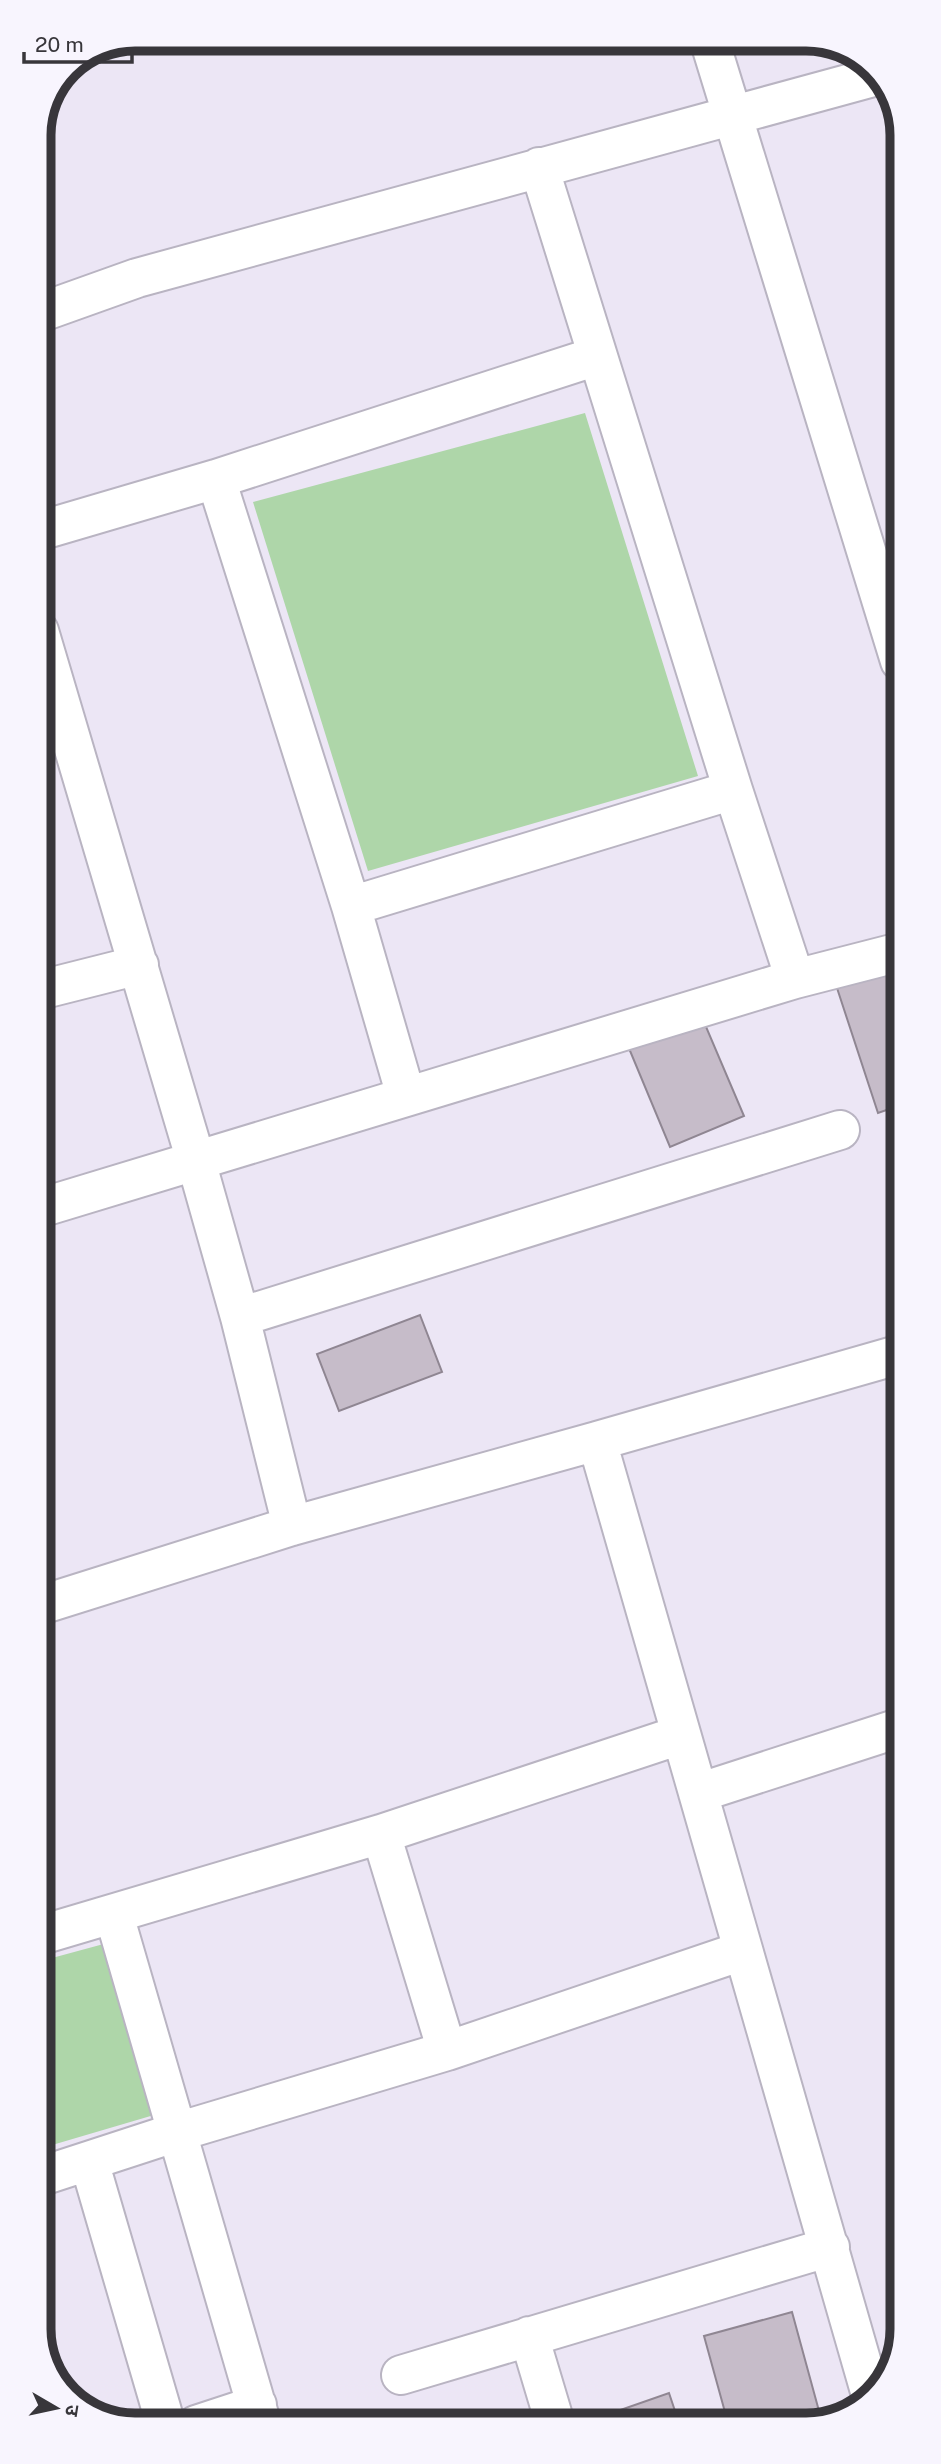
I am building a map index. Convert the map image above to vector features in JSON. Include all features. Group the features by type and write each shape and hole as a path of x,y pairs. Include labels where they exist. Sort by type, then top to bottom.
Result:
{"street":[{"path":"712,51 890,629"},
{"path":"51,309 136,278 868,78"},
{"path":"539,167 733,790 795,979"},
{"path":"51,527 216,479 597,356"},
{"path":"216,479 351,906 406,1096"},
{"path":"51,671 240,1317 292,1526"},
{"path":"351,906 733,790"},
{"path":"51,1205 795,979 890,954"},
{"path":"51,987 139,965"},
{"path":"240,1317 840,1130"},
{"path":"51,1602 292,1526 890,1357"},
{"path":"597,1441 868,2386"},
{"path":"698,1793 890,1731"},
{"path":"51,1933 382,1834 680,1735"},
{"path":"382,1834 447,2051"},
{"path":"114,1915 259,2413"},
{"path":"51,2173 177,2132 447,2051 743,1951"},
{"path":"89,2161 162,2413"},
{"path":"401,2375 830,2247"},
{"path":"529,2336 552,2413"}],"green space":[{"path":"585,413 698,776 368,871 253,502"},
{"path":"111,1942 154,2115 51,2145 51,1958"}],"building":[{"path":"890,966 890,1109 878,1113 836,985"},
{"path":"701,1015 744,1116 670,1147 628,1046"},
{"path":"420,1315 442,1372 339,1411 317,1354"},
{"path":"792,2312 819,2412 725,2413 704,2336"},
{"path":"669,2393 676,2413 612,2413"}]}
